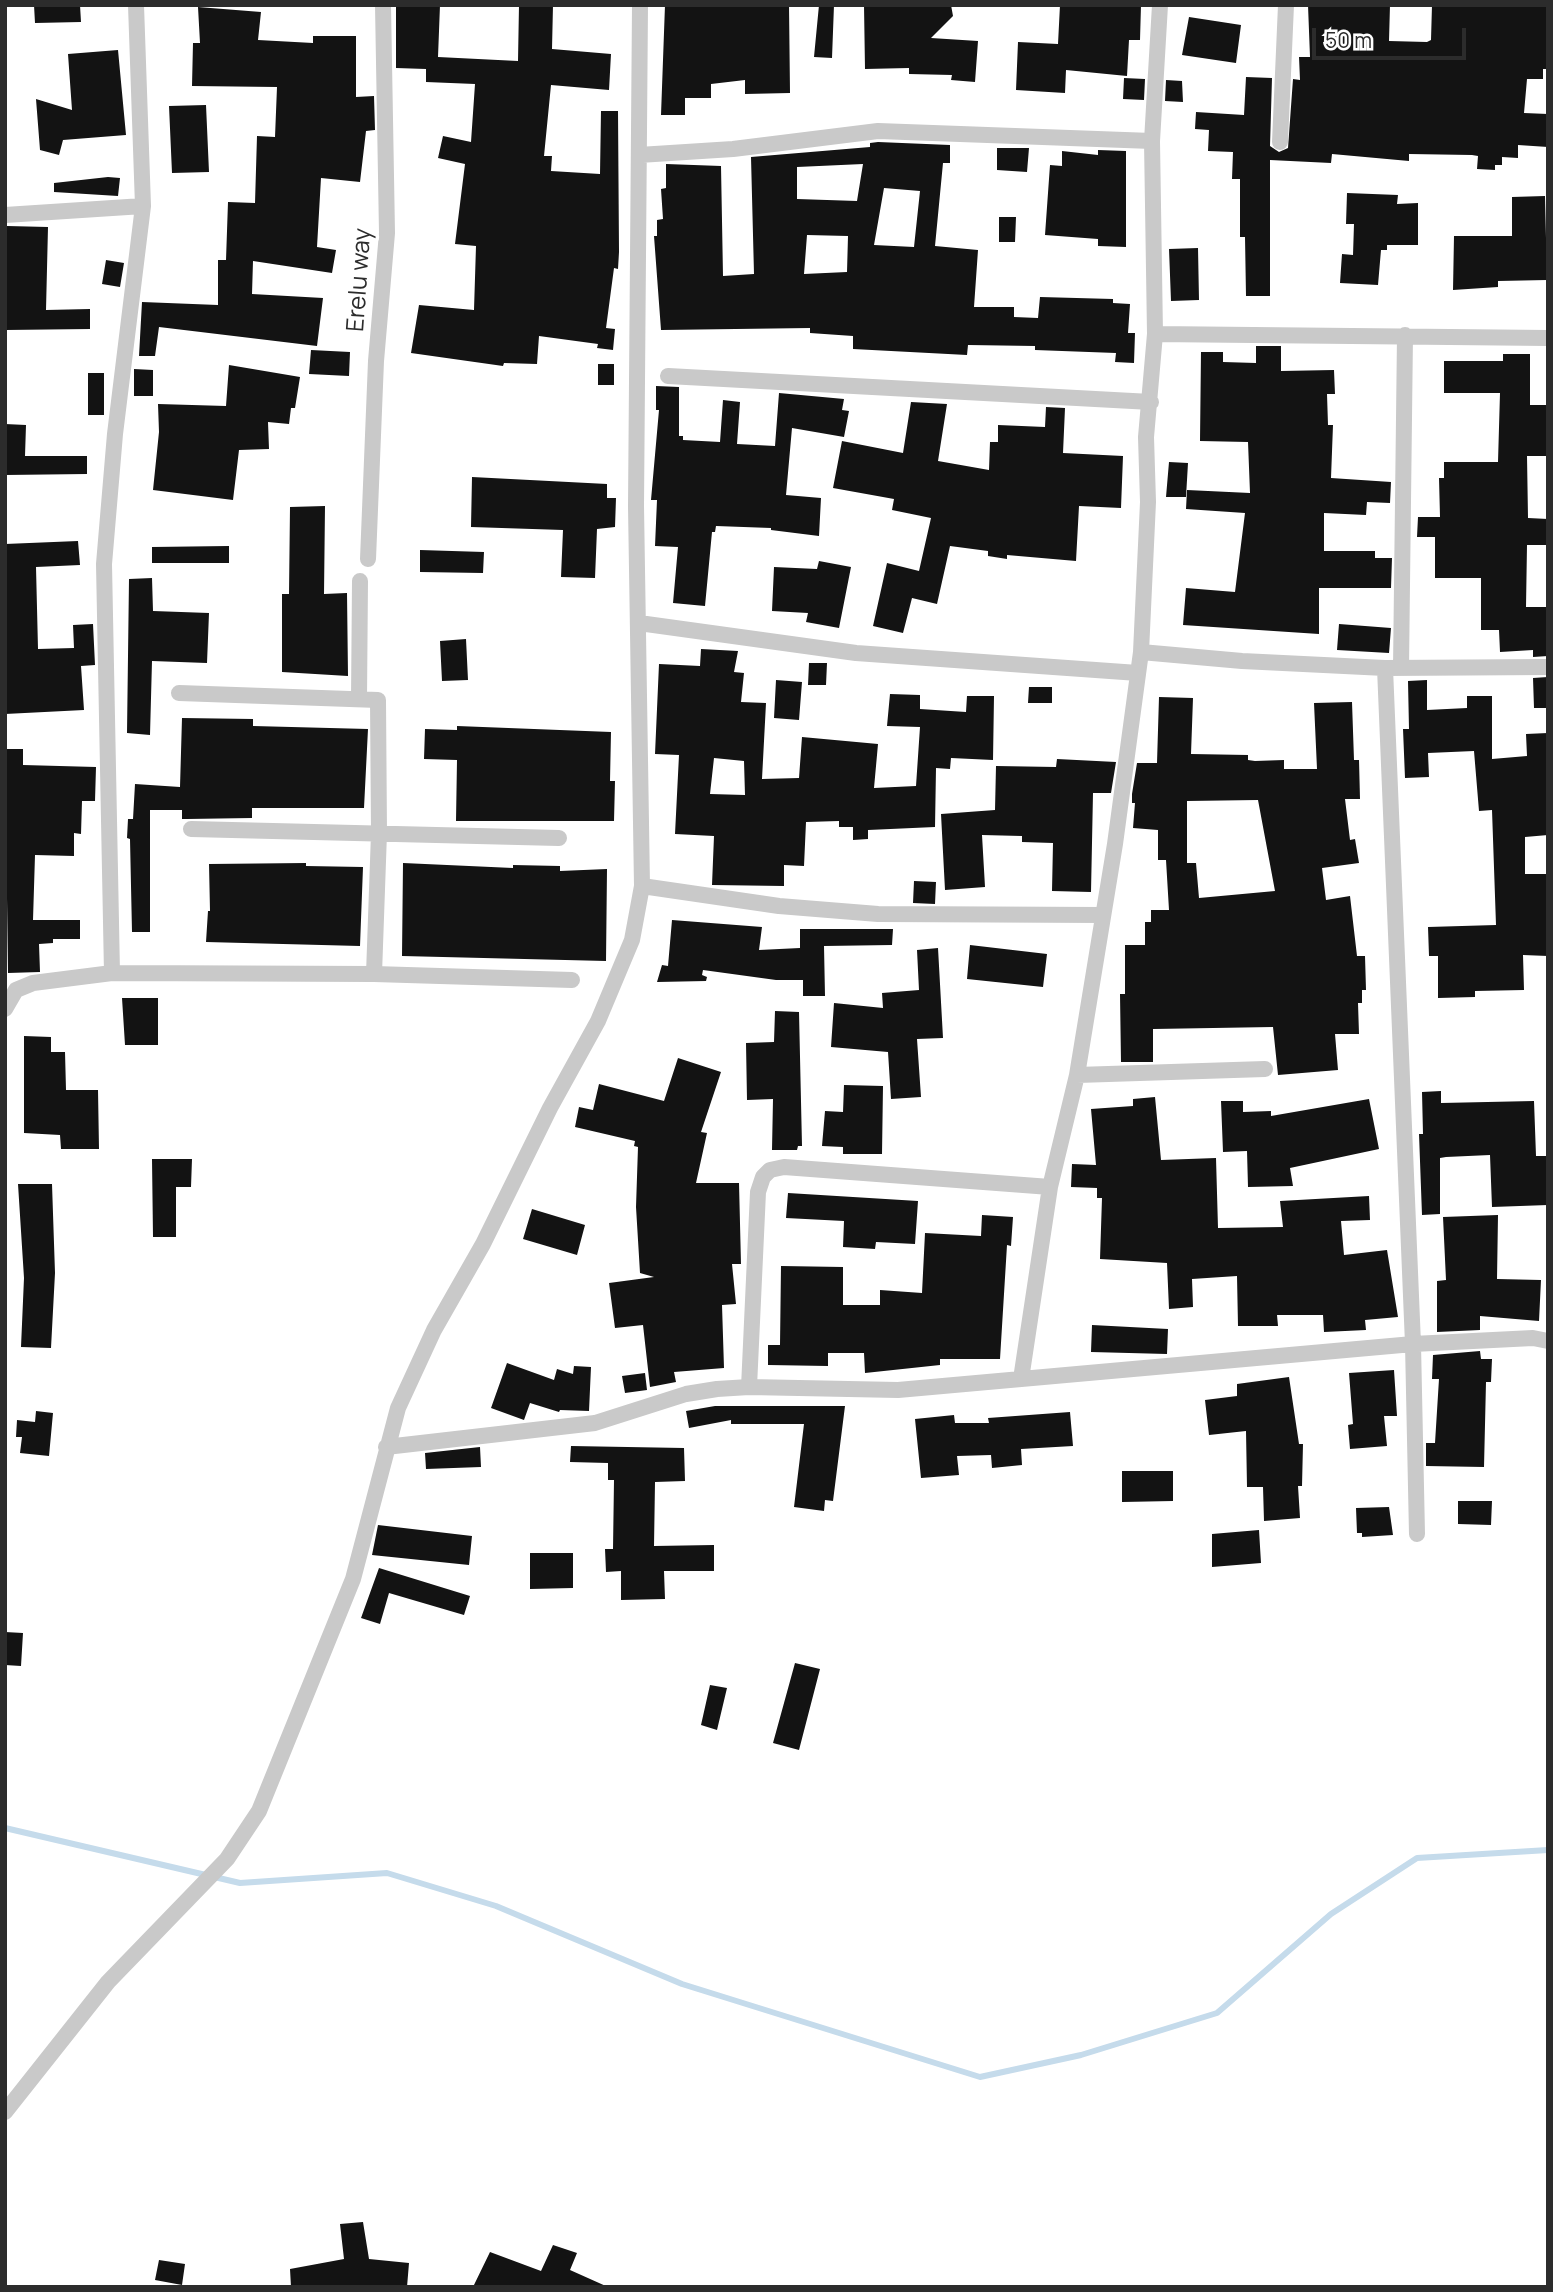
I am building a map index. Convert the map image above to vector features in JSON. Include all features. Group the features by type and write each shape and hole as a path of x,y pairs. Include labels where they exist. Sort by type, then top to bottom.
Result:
{"street":[{"path":"112,973 104,564 115,434 143,206 136,5"},
{"name":"Erelu way","path":"368,559 376,361 387,233 383,5"},
{"path":"5,2112 108,1982 227,1858 249,1830 319,1668 353,1579 398,1408 424,1351 483,1244 550,1108 598,1021 632,940 642,886 637,739 639,623 636,506 640,5"},
{"path":"1021,1379 1050,1187 1077,1075 1141,652 1148,502 1146,437 1151,402 1154,334 1152,141 1160,5"},
{"path":"1280,142 1286,5"},
{"path":"639,155 733,149 878,131 1152,141"},
{"path":"5,215 143,206"},
{"path":"1154,334 1548,338"},
{"path":"1405,335 1393,668 1417,1534"},
{"path":"668,376 1151,402"},
{"path":"359,698 360,581"},
{"path":"639,623 856,653 1138,673"},
{"path":"1141,652 1242,661 1393,668 1548,667"},
{"path":"179,694 375,698 379,705 379,833 374,974"},
{"path":"191,829 559,838"},
{"path":"642,886 779,906 878,914 1102,915"},
{"path":"5,1009 16,989 33,983 112,973 374,974 572,980"},
{"path":"1077,1075 1265,1069"},
{"path":"750,1387 758,1192 763,1177 770,1170 784,1167 919,1180 1050,1187"},
{"path":"386,1447 595,1423 686,1394 750,1387 871,1391 1413,1344 1548,1340"}],"building":[{"path":"34,5 80,5 81,22 35,23"},
{"path":"396,5 440,5 438,57 518,61 519,5 553,5 552,49 611,54 609,90 551,85 544,156 552,156 551,171 600,174 601,111 618,111 619,252 618,269 614,268 606,328 615,329 613,350 597,348 598,344 539,336 537,364 504,363 503,366 411,353 419,305 474,310 476,246 455,244 465,164 438,158 443,136 471,142 475,84 426,82 426,69 396,68"},
{"path":"665,5 789,5 790,93 745,94 745,80 711,84 711,98 685,98 685,115 661,115"},
{"path":"819,5 834,5 832,58 814,57"},
{"path":"864,5 951,5 953,16 931,38 978,41 975,82 951,80 952,75 909,74 909,68 865,69"},
{"path":"1060,5 1141,5 1140,40 1129,40 1127,76 1066,70 1065,93 1016,90 1018,42 1058,44"},
{"path":"1308,5 1390,5 1389,41 1427,42 1431,40 1432,5 1548,5 1548,69 1543,69 1543,79 1527,79 1524,113 1548,114 1548,147 1518,145 1518,158 1502,157 1502,165 1495,165 1495,170 1477,169 1478,156 1472,155 1409,154 1409,161 1332,154 1331,163 1270,160 1270,296 1246,296 1245,237 1240,237 1240,179 1232,179 1233,152 1208,151 1209,130 1195,129 1196,112 1244,115 1246,77 1272,78 1270,146 1279,152 1288,148 1293,79 1300,80 1299,57 1310,57"},
{"path":"198,7 261,12 258,40 313,43 313,36 356,36 356,97 374,96 375,130 366,131 360,182 321,178 317,247 336,250 332,273 253,261 252,294 323,298 317,346 159,327 155,356 139,356 142,302 218,305 218,260 226,260 228,202 255,203 257,136 275,137 277,87 192,86 193,43 200,43"},
{"path":"1189,17 1241,25 1236,63 1182,55"},
{"path":"118,50 126,135 63,140 59,155 40,150 36,99 72,110 68,54"},
{"path":"1124,78 1145,79 1144,100 1123,99"},
{"path":"1166,80 1182,81 1183,102 1165,101"},
{"path":"206,105 209,172 172,173 169,106"},
{"path":"870,143 950,145 950,163 943,163 935,246 978,250 974,307 1014,307 1014,317 1038,318 1040,297 1113,299 1113,303 1130,304 1128,333 1135,333 1134,363 1115,362 1116,353 1035,350 1035,346 968,345 967,355 853,349 853,336 810,333 810,328 661,330 654,236 657,236 657,220 663,219 661,189 666,188 666,164 721,166 723,276 754,274 751,157 870,147","holes":["863,164 857,201 797,199 797,167","884,188 920,191 914,247 874,245","807,235 848,236 847,272 804,274"]},
{"path":"997,148 1029,148 1027,172 997,170"},
{"path":"1098,150 1126,151 1126,247 1098,246 1098,239 1045,235 1050,165 1062,166 1062,151 1098,155"},
{"path":"120,178 118,196 54,192 54,183"},
{"path":"1347,193 1398,195 1397,204 1418,203 1418,245 1387,245 1387,250 1381,250 1378,285 1340,283 1342,254 1353,255 1354,224 1346,224"},
{"path":"1545,196 1547,280 1498,281 1498,287 1453,290 1454,236 1512,236 1512,197"},
{"path":"999,217 1016,217 1015,242 999,242"},
{"path":"7,226 48,227 46,310 90,309 90,329 5,330"},
{"path":"1198,248 1199,300 1171,301 1169,249"},
{"path":"106,260 124,263 120,287 102,284"},
{"path":"1256,346 1281,346 1281,371 1334,370 1335,394 1327,394 1328,425 1333,425 1331,478 1391,482 1390,503 1367,502 1366,515 1324,513 1324,551 1375,551 1375,558 1392,558 1391,588 1319,588 1319,634 1183,625 1186,588 1235,592 1245,513 1186,509 1187,490 1250,493 1248,442 1200,441 1201,352 1223,352 1223,362 1256,363"},
{"path":"311,350 350,352 349,376 309,374"},
{"path":"1503,354 1530,354 1530,405 1548,405 1548,456 1527,456 1528,518 1548,519 1548,545 1527,545 1526,607 1548,607 1548,656 1533,657 1533,650 1500,652 1499,630 1481,630 1481,578 1435,578 1435,537 1417,537 1418,517 1440,517 1439,478 1444,478 1444,462 1498,462 1500,393 1444,393 1444,361 1503,361"},
{"path":"598,364 614,364 614,385 598,385"},
{"path":"229,365 300,377 295,408 291,408 289,424 268,422 269,449 239,450 233,500 153,490 159,432 158,404 226,406"},
{"path":"134,369 153,370 153,396 134,396"},
{"path":"88,373 104,373 104,415 88,415"},
{"path":"656,386 679,387 679,436 683,436 683,440 720,442 723,400 740,402 737,444 775,446 779,393 844,399 842,410 849,411 844,437 792,428 786,495 821,498 819,536 771,528 716,526 715,532 712,532 705,606 673,603 678,547 655,546 657,500 651,500 659,410 656,410"},
{"path":"911,402 947,404 938,461 989,470 990,442 998,442 998,425 1045,427 1046,407 1065,408 1063,453 1123,456 1121,508 1079,506 1076,561 1007,555 1007,559 988,556 988,551 950,546 937,604 912,598 903,633 873,626 887,563 919,571 931,518 892,510 894,499 833,488 842,441 903,453"},
{"path":"5,424 26,425 25,456 87,456 87,474 5,475"},
{"path":"1169,462 1188,463 1186,497 1166,497"},
{"path":"472,477 607,484 607,498 616,498 615,527 597,529 595,578 561,577 563,530 471,527"},
{"path":"325,506 324,594 347,593 348,676 282,672 282,594 289,594 290,507"},
{"path":"78,541 80,565 36,567 38,649 74,648 73,625 93,624 95,665 81,666 84,710 5,714 5,544"},
{"path":"229,546 229,563 152,563 152,547"},
{"path":"420,550 484,552 483,573 420,572"},
{"path":"819,561 851,567 839,628 806,622 808,613 772,611 774,567 817,569"},
{"path":"152,578 153,611 209,613 207,663 152,661 150,735 127,733 129,579"},
{"path":"1339,624 1391,628 1389,653 1337,650"},
{"path":"466,639 468,680 442,681 440,641"},
{"path":"701,649 738,651 734,672 744,673 741,702 766,703 762,779 799,778 802,737 878,744 874,788 916,786 920,727 887,726 890,694 920,695 920,709 966,712 967,696 994,696 993,760 951,758 950,769 936,768 935,827 868,830 868,839 853,840 853,827 839,827 839,821 806,822 804,866 784,865 784,886 712,885 714,836 675,834 679,755 655,754 659,664 700,666","holes":["714,758 744,761 745,795 710,794"]},
{"path":"809,663 827,663 826,685 808,685"},
{"path":"1548,677 1548,708 1534,708 1533,678"},
{"path":"776,680 802,682 799,720 774,718"},
{"path":"1427,680 1427,710 1467,708 1467,696 1492,696 1492,759 1527,756 1526,734 1548,733 1548,835 1525,837 1525,874 1548,874 1548,956 1523,955 1524,990 1475,991 1475,997 1438,998 1438,956 1429,956 1428,927 1496,925 1492,810 1479,811 1474,751 1428,753 1429,777 1405,778 1403,729 1409,729 1408,681"},
{"path":"1029,687 1052,687 1052,703 1028,703"},
{"path":"1159,697 1193,698 1191,754 1248,755 1248,760 1255,761 1284,760 1284,769 1317,769 1314,703 1352,702 1354,760 1359,760 1360,799 1345,799 1350,840 1355,839 1359,863 1322,868 1326,900 1350,896 1357,956 1365,956 1366,990 1362,990 1362,1003 1358,1003 1359,1034 1335,1034 1338,1070 1278,1075 1273,1027 1153,1029 1153,1062 1121,1062 1120,994 1125,994 1125,945 1145,945 1145,922 1151,922 1151,910 1169,910 1166,860 1158,860 1158,830 1133,828 1135,803 1132,803 1132,794 1137,763 1157,763","holes":["1258,800 1275,891 1199,898 1196,863 1187,863 1187,801"]},
{"path":"182,718 253,719 253,726 368,729 364,808 252,808 252,818 187,819 182,819 182,810 150,810 150,932 132,932 130,839 127,838 128,819 133,819 135,784 180,787"},
{"path":"457,726 611,732 610,781 615,781 614,821 456,821 457,760 424,759 425,729 457,730"},
{"path":"5,749 23,749 23,765 96,767 95,801 82,801 81,834 74,833 74,856 35,855 33,920 80,920 80,939 53,939 53,943 39,944 40,972 8,973"},
{"path":"1057,759 1116,762 1111,793 1093,793 1091,892 1052,891 1053,843 1022,842 1022,836 982,835 985,887 945,890 941,814 995,810 996,766 1056,767"},
{"path":"306,863 306,866 363,867 360,946 206,942 210,911 209,864"},
{"path":"403,863 513,868 513,865 560,866 560,871 607,869 606,961 402,956"},
{"path":"914,881 936,882 935,904 913,903"},
{"path":"672,920 762,927 759,950 800,948 800,929 893,929 892,945 824,946 825,996 803,996 803,980 776,980 703,970 702,975 707,977 706,981 657,982 662,965 668,966"},
{"path":"970,945 1047,954 1043,987 967,979"},
{"path":"938,948 943,1038 917,1039 921,1097 891,1099 888,1052 831,1047 834,1003 883,1008 882,993 919,990 917,950"},
{"path":"122,998 158,998 158,1045 125,1045"},
{"path":"775,1011 799,1012 802,1146 798,1146 797,1150 772,1150 773,1099 747,1100 746,1043 774,1042"},
{"path":"24,1036 51,1037 51,1052 65,1052 66,1090 98,1090 99,1149 61,1149 60,1135 24,1133"},
{"path":"678,1058 721,1072 701,1132 707,1133 696,1183 739,1183 741,1264 732,1264 736,1304 722,1305 724,1368 674,1372 676,1382 650,1387 643,1325 615,1328 609,1283 654,1277 640,1273 636,1207 638,1147 634,1146 635,1141 575,1127 579,1107 593,1110 599,1084 664,1101"},
{"path":"844,1085 883,1086 882,1154 843,1154 843,1147 822,1146 825,1111 843,1112"},
{"path":"1441,1091 1441,1103 1534,1101 1536,1156 1548,1156 1548,1205 1492,1207 1490,1155 1446,1157 1440,1158 1440,1214 1422,1215 1419,1134 1423,1134 1422,1092"},
{"path":"1155,1097 1161,1160 1216,1158 1218,1228 1283,1227 1280,1201 1369,1196 1370,1220 1341,1221 1344,1255 1387,1250 1398,1317 1365,1320 1366,1330 1324,1332 1323,1315 1277,1315 1278,1326 1238,1326 1237,1276 1192,1279 1193,1307 1169,1309 1167,1263 1100,1259 1102,1198 1097,1198 1097,1188 1071,1187 1072,1164 1096,1165 1091,1109 1133,1106 1133,1099"},
{"path":"1369,1099 1379,1149 1290,1168 1293,1186 1248,1187 1247,1151 1223,1152 1221,1101 1243,1101 1243,1112 1271,1111 1271,1116"},
{"path":"152,1159 192,1159 191,1187 176,1187 176,1237 153,1237"},
{"path":"18,1184 52,1184 55,1273 51,1348 21,1347 24,1278"},
{"path":"788,1193 918,1201 915,1244 876,1242 875,1249 843,1247 844,1221 786,1218"},
{"path":"532,1209 585,1225 577,1255 523,1239"},
{"path":"982,1215 1013,1217 1011,1246 1007,1245 1000,1359 940,1359 940,1365 865,1373 864,1353 828,1353 828,1366 768,1365 768,1345 780,1345 781,1266 843,1267 843,1305 880,1305 880,1290 922,1293 925,1233 981,1236"},
{"path":"1498,1215 1497,1279 1541,1280 1539,1321 1480,1316 1480,1330 1437,1332 1437,1281 1446,1280 1443,1217"},
{"path":"1092,1325 1168,1329 1167,1354 1091,1352"},
{"path":"1480,1351 1481,1359 1492,1359 1491,1382 1486,1382 1484,1467 1426,1466 1426,1443 1435,1443 1439,1379 1432,1379 1433,1355"},
{"path":"507,1363 554,1380 557,1369 573,1374 574,1366 591,1367 589,1411 559,1412 530,1403 524,1420 491,1408"},
{"path":"1394,1370 1397,1416 1384,1416 1387,1446 1350,1449 1348,1425 1353,1424 1349,1373"},
{"path":"645,1373 647,1390 625,1393 622,1376"},
{"path":"1289,1377 1299,1444 1303,1444 1302,1486 1298,1486 1300,1518 1264,1521 1263,1487 1247,1487 1246,1431 1209,1435 1205,1400 1237,1396 1237,1384"},
{"path":"715,1406 845,1406 833,1501 825,1500 824,1511 794,1507 804,1424 731,1424 731,1420 689,1428 686,1411"},
{"path":"36,1411 53,1413 49,1456 20,1453 22,1437 16,1437 17,1420 35,1422"},
{"path":"1070,1412 1073,1446 1021,1449 1022,1465 992,1468 991,1455 957,1456 959,1475 921,1478 915,1419 954,1415 955,1423 989,1423 988,1418"},
{"path":"571,1446 684,1448 685,1481 655,1482 654,1546 714,1545 714,1571 664,1571 665,1599 621,1600 621,1571 606,1572 605,1549 613,1549 614,1480 608,1480 608,1463 570,1462"},
{"path":"480,1447 481,1467 426,1469 425,1453"},
{"path":"1122,1471 1173,1471 1173,1501 1122,1502"},
{"path":"1458,1501 1492,1501 1491,1525 1458,1524"},
{"path":"1389,1507 1393,1535 1362,1537 1362,1533 1357,1533 1356,1508"},
{"path":"378,1525 472,1536 469,1565 372,1555"},
{"path":"1259,1530 1261,1563 1212,1567 1212,1534"},
{"path":"530,1553 573,1553 573,1588 530,1589"},
{"path":"379,1568 470,1596 464,1615 389,1593 380,1624 361,1618"},
{"path":"5,1632 23,1633 21,1666 5,1665"},
{"path":"795,1663 820,1669 799,1750 773,1743"},
{"path":"710,1685 727,1688 717,1730 701,1725"},
{"path":"363,2222 369,2259 409,2263 407,2287 291,2287 290,2269 344,2259 340,2224"},
{"path":"553,2245 577,2253 570,2270 608,2287 473,2287 490,2252 541,2271"},
{"path":"159,2260 185,2264 182,2285 155,2280"}],"waterway":[{"path":"5,1828 240,1883 387,1873 496,1906 682,1984 980,2077 1081,2055 1217,2013 1331,1914 1417,1858 1548,1850"}]}
